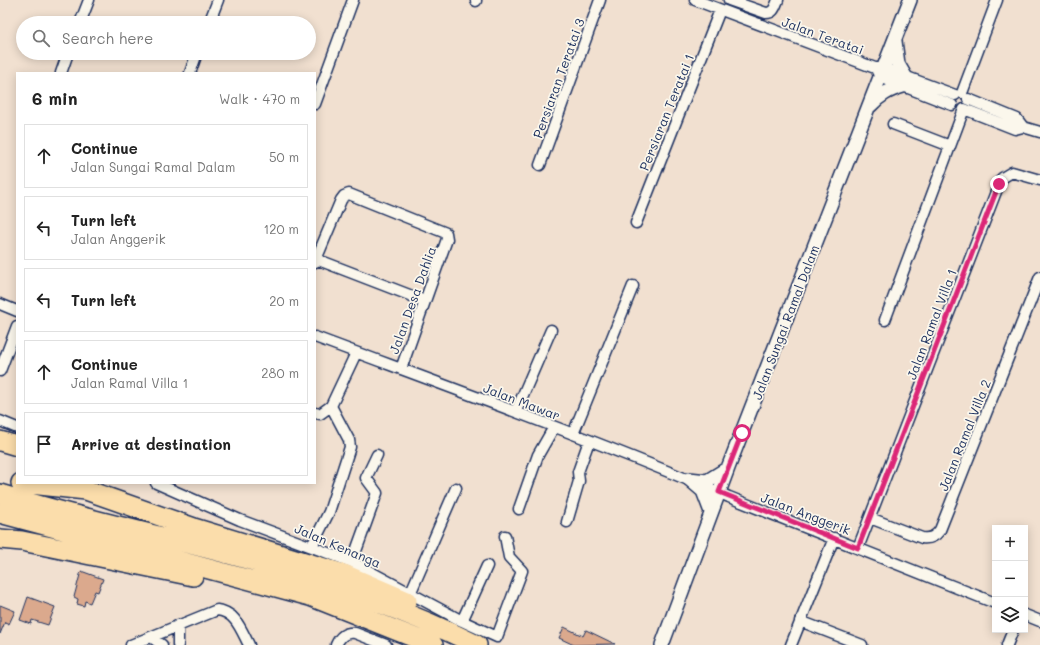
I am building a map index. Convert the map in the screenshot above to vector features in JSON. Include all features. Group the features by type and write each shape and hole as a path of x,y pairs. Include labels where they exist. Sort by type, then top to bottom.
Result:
{"highway":[{"path":"0,486 16,483"},
{"path":"30,484 86,490 194,528 348,568"},
{"path":"107,484 348,568 388,592 431,613 460,631 472,643"},
{"path":"0,494 50,518 255,581 310,596 433,645"},
{"path":"0,513 50,518 253,561 332,585 392,607 472,643"},
{"path":"0,539 22,541 228,583 255,581"},
{"path":"0,550 67,551"}],"street":[{"path":"83,16 89,0"},
{"path":"212,16 218,0"},
{"path":"316,101 354,0"},
{"name":"Persiaran Teratai 3","path":"540,165 600,0"},
{"name":"Jalan Teratai","path":"695,0 706,2 720,10 904,81 959,98"},
{"path":"730,0 766,13 774,10 778,0"},
{"name":"Jalan Sungai Ramal Dalam","path":"662,645 711,512 867,110 879,71 895,39 910,0"},
{"path":"997,0 956,109 964,109 1015,129 1024,127 1040,132"},
{"name":"Persiaran Teratai 1","path":"636,223 720,10"},
{"path":"867,110 878,96 904,81 898,64 895,39"},
{"path":"61,72 66,60"},
{"path":"190,72 195,60"},
{"path":"959,98 1017,119 1024,127"},
{"path":"884,320 964,109"},
{"path":"893,124 950,146"},
{"name":"Jalan Ramal Villa 1","path":"858,548 999,184 1002,178 1012,172 1040,180"},
{"name":"Jalan Desa Dahlia","path":"316,260 344,196 353,195 443,230 448,236 401,370"},
{"path":"316,260 425,301"},
{"name":"Jalan Ramal Villa 2","path":"870,518 922,538 929,539 936,535 940,530 1040,278"},
{"path":"573,434 633,286"},
{"path":"0,304 16,311"},
{"path":"0,370 16,329"},
{"path":"516,411 551,330"},
{"name":"Jalan Mawar","path":"316,337 401,370 516,411 719,492"},
{"path":"316,413 320,414 331,406 356,353"},
{"path":"312,546 329,512 350,447 349,440 331,406"},
{"path":"0,421 8,439"},
{"path":"520,509 538,455 554,427"},
{"path":"566,522 579,481 578,472 589,441"},
{"path":"348,568 377,493 366,478 377,456"},
{"path":"689,479 707,481 728,468"},
{"path":"689,479 703,491 711,512"},
{"name":"Jalan Kenanga","path":"158,484 240,520 312,546 348,568 410,594 498,641"},
{"path":"410,594 456,488"},
{"name":"Jalan Anggerik","path":"719,492 992,602"},
{"path":"498,641 522,571 509,557 505,536"},
{"path":"791,645 834,538"},
{"path":"462,621 487,566"},
{"path":"131,645 217,610 229,613 234,617 249,645"},
{"path":"1028,616 1040,621"},
{"path":"800,621 862,645"},
{"path":"178,625 178,645"},
{"path":"336,645 345,634 355,633 386,645"},
{"path":"1007,645 1011,633"},
{"path":"151,637 162,645"}],"building":[{"path":"81,571 103,579 98,592 95,591 90,603 85,601 84,606 77,604 78,599 74,597"},
{"path":"28,597 55,607 48,625 32,620 31,624 20,620"},
{"path":"0,605 15,611 9,624 5,622 0,634"},
{"path":"564,627 583,636 586,630 615,644 574,645 559,638"}],"route":[{"path":"742,433 719,492 858,548 999,184"}]}
